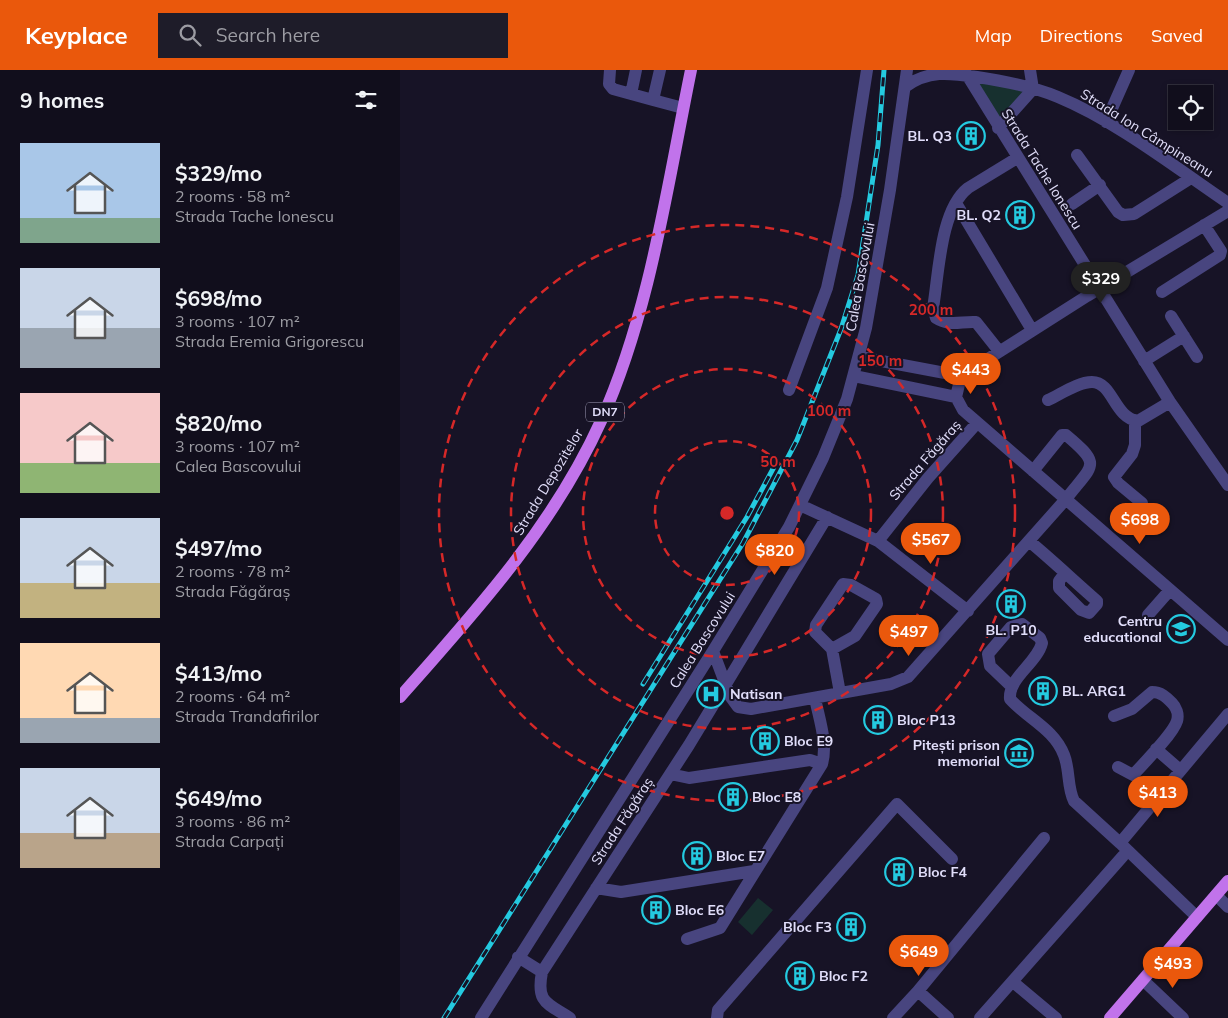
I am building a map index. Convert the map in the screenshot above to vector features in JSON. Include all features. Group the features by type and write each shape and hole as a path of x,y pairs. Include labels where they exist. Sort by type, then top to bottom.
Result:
{"main road":[{"name":"Strada Depozitelor","path":"400,697 491,594 526,549 562,495 600,422 626,358 643,299 691,70"},
{"path":"1110,1018 1228,881"}],"street":[{"path":"610,70 610,87 683,108"},
{"path":"631,94 636,70"},
{"path":"653,100 660,70"},
{"path":"789,390 827,288 848,197 867,70"},
{"name":"Calea Bascovului","path":"481,1018 714,651 800,505 823,458 860,357 877,272 907,70"},
{"path":"998,128 1033,89 1030,70"},
{"path":"1106,122 1129,70"},
{"name":"Strada Ion Câmpineanu","path":"905,87 929,73 965,73 1033,89 1074,104 1106,122 1228,203"},
{"name":"Strada Tache Ionescu","path":"965,73 1170,402 1228,485"},
{"path":"1077,156 1118,212 1129,215 1191,178"},
{"path":"999,351 976,322 954,324 940,320 934,313 945,234 956,203 961,194 968,188 1017,158"},
{"path":"1072,204 1100,185"},
{"path":"956,203 1032,330"},
{"path":"1228,211 1032,330 961,376 956,397 962,410 1228,640"},
{"path":"1162,292 1220,255 1221,251 1204,225"},
{"path":"1171,316 1197,357"},
{"path":"1144,361 1184,336"},
{"path":"860,357 961,376"},
{"path":"854,376 956,397"},
{"path":"1048,400 1082,384 1098,383 1105,388 1125,416 1135,420 1144,419 1170,402"},
{"path":"1135,420 1135,445 1132,454 1114,477 1118,484 1142,503"},
{"name":"Strada Făgăraș","path":"878,541 928,478 977,423"},
{"path":"714,651 730,696 738,707 751,709 891,684 908,677 1066,499 1089,469 1091,460 1088,454 1066,435 1062,435 1033,471"},
{"path":"800,505 878,541 968,611"},
{"name":"Strada Făgăraș","path":"570,1018 543,1001 539,987 542,972 726,685 827,517"},
{"path":"1029,541 1065,573"},
{"path":"832,649 855,636 878,604 876,599 851,584 843,584 816,625 815,632 832,649 840,693"},
{"path":"1148,615 1170,590"},
{"path":"1012,687 990,666 988,654 1011,627 1022,624 1042,643 1040,651 1012,687 1010,699 1052,734 1059,745 1067,766 1070,794 1074,802 1197,917"},
{"path":"1114,716 1132,709 1152,692 1158,692 1175,707 1177,721 1134,775 1118,767"},
{"path":"687,939 720,928 822,764 825,753 824,743 815,698"},
{"path":"1120,843 1228,714"},
{"path":"1156,749 1180,769"},
{"path":"670,774 689,778 810,760 822,764"},
{"path":"717,1018 718,1010 897,804 952,859"},
{"path":"893,1018 1044,838"},
{"path":"980,1018 1123,856"},
{"path":"596,888 621,892 754,871"},
{"path":"1216,895 1228,907"},
{"path":"518,957 542,972"},
{"path":"1143,980 1183,1018"},
{"path":"1013,982 1056,1018"},
{"path":"918,990 948,1018"}],"green space":[{"path":"967,76 1033,89 998,128"},
{"path":"758,898 773,910 752,935 738,922"}],"railway":[{"path":"444,1018 743,543 797,440 841,329 858,275 878,145 884,70"},
{"path":"643,684 747,517 774,467"}],"place":[{"name":"BL. Q3","path":"971,136"},
{"name":"BL. Q2","path":"1020,215"},
{"name":"BL. P10","path":"1011,604"},
{"name":"Centru educational","path":"1181,629"},
{"name":"BL. ARG1","path":"1043,691"},
{"name":"Natisan","path":"711,694"},
{"name":"Bloc P13","path":"878,720"},
{"name":"Bloc E9","path":"765,741"},
{"name":"Pitești prison memorial","path":"1019,753"},
{"name":"Bloc E8","path":"733,797"},
{"name":"Bloc E7","path":"697,856"},
{"name":"Bloc F4","path":"899,872"},
{"name":"Bloc E6","path":"656,910"},
{"name":"Bloc F3","path":"851,927"},
{"name":"Bloc F2","path":"800,976"}]}
